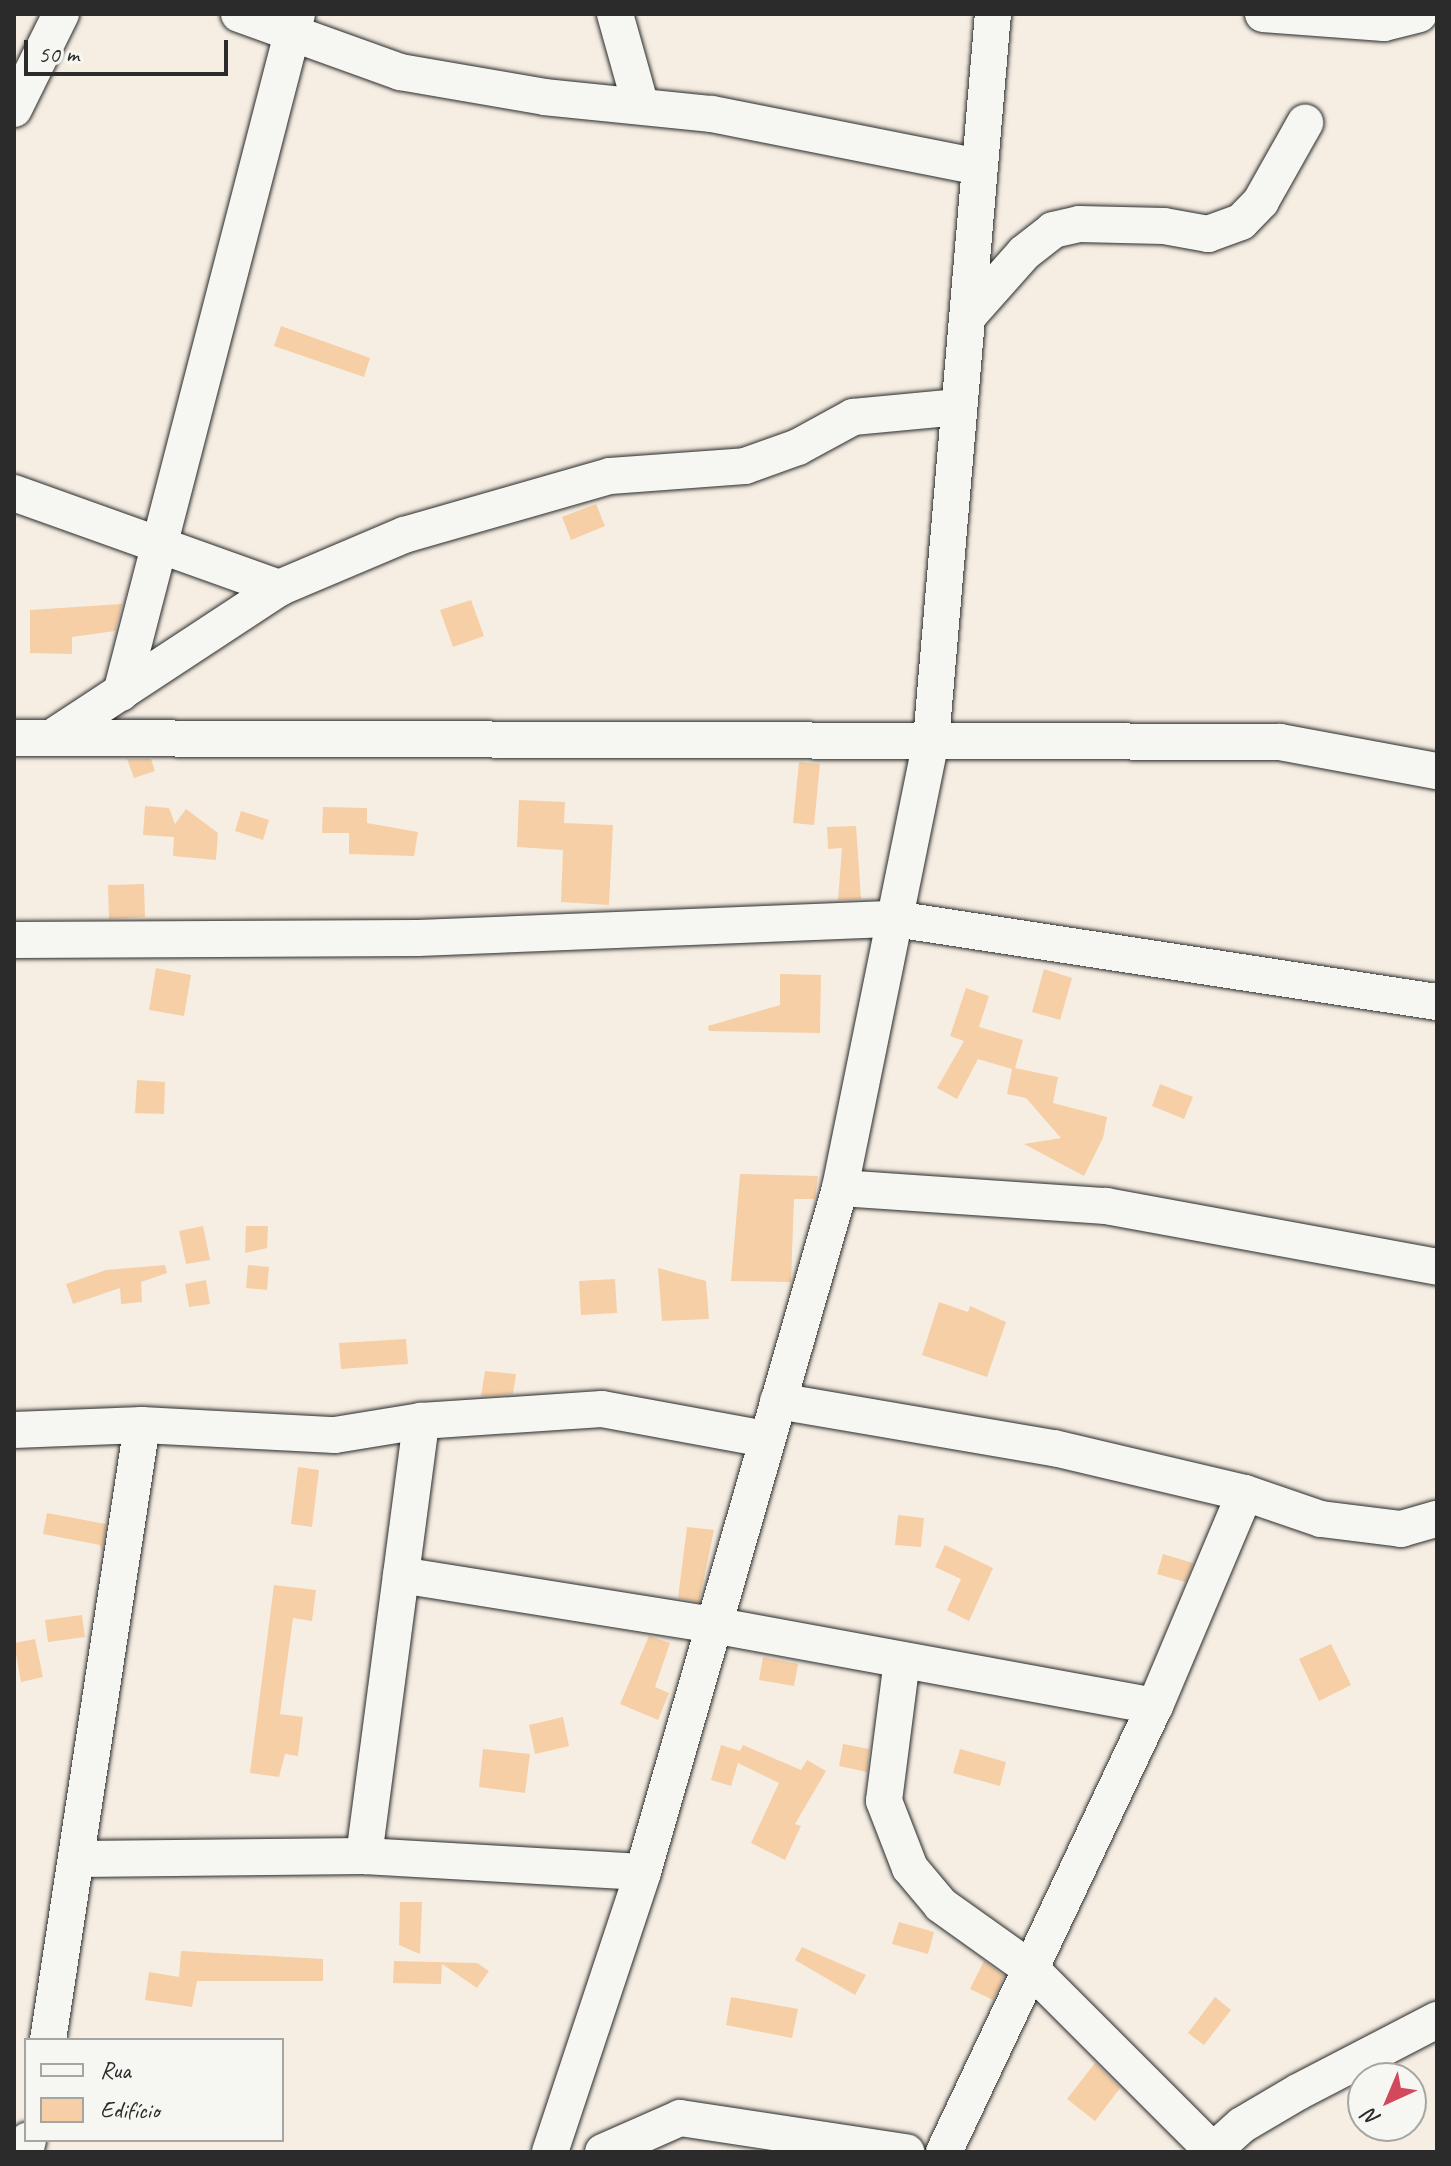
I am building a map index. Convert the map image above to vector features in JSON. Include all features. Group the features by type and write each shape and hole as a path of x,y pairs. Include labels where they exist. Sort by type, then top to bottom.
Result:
{"street":[{"path":"14,109 61,14"},
{"path":"239,14 294,24 400,72 544,97 640,103 979,167"},
{"path":"615,14 640,103"},
{"path":"550,2152 643,1872 765,1439 840,1188 931,741 993,14"},
{"path":"1263,14 1384,23 1419,14"},
{"path":"121,693 157,544 294,24"},
{"path":"969,315 1024,253 1053,230 1079,224 1164,226 1208,234 1241,222 1261,201 1305,123"},
{"path":"57,734 279,588 404,535 610,476 745,466 798,447 853,417 959,407"},
{"path":"14,493 279,588"},
{"path":"14,738 57,734 1280,742 1437,771"},
{"path":"14,940 418,938 895,919 1437,1002"},
{"path":"840,1188 1106,1206 1437,1267"},
{"path":"778,1401 1054,1448 1245,1493 1321,1519 1401,1529 1437,1519"},
{"path":"14,1430 142,1425 335,1435 421,1421 602,1409 765,1439"},
{"path":"364,1856 421,1421"},
{"path":"48,2038 79,1859 142,1425"},
{"path":"944,2152 1155,1706 1245,1493"},
{"path":"401,1575 713,1625 1155,1706"},
{"path":"902,1660 884,1801 910,1868 941,1905 1032,1970 1213,2152 1242,2125 1298,2092 1437,2020"},
{"path":"79,1859 364,1856 643,1872"},
{"path":"603,2152 680,2118 906,2152"}],"building":[{"path":"281,326 370,358 364,377 274,346"},
{"path":"596,504 605,526 571,540 562,517"},
{"path":"471,600 484,636 453,647 440,610"},
{"path":"122,604 115,631 72,637 72,654 30,653 30,610"},
{"path":"127,759 151,759 155,771 134,778"},
{"path":"799,762 820,764 814,825 793,823"},
{"path":"519,800 565,802 564,823 613,825 609,905 561,902 563,850 517,847"},
{"path":"145,806 169,808 175,824 186,809 218,833 216,860 173,856 174,837 143,835"},
{"path":"323,807 367,808 367,823 418,832 414,856 349,854 349,833 322,833"},
{"path":"241,811 269,820 263,840 235,831"},
{"path":"856,826 861,899 838,900 842,848 828,849 827,827"},
{"path":"144,884 145,917 109,919 108,885"},
{"path":"156,968 191,975 184,1016 149,1010"},
{"path":"1044,969 1072,978 1060,1020 1032,1012"},
{"path":"780,974 821,975 820,1033 709,1031 708,1026 780,1005"},
{"path":"966,988 989,996 979,1027 1023,1040 1015,1068 1058,1077 1053,1103 1107,1117 1103,1138 1084,1176 1024,1144 1061,1138 1026,1098 1007,1094 1012,1069 978,1059 957,1099 937,1088 964,1041 950,1036"},
{"path":"137,1080 165,1082 164,1114 135,1113"},
{"path":"1160,1084 1193,1097 1184,1119 1152,1106"},
{"path":"740,1174 818,1176 815,1199 794,1199 791,1282 731,1281"},
{"path":"203,1226 210,1260 186,1264 179,1231"},
{"path":"246,1226 268,1226 267,1248 245,1253"},
{"path":"165,1265 167,1273 141,1282 142,1302 121,1304 120,1288 73,1304 66,1284 106,1270"},
{"path":"248,1265 269,1267 267,1290 246,1288"},
{"path":"658,1268 706,1281 709,1319 662,1321"},
{"path":"615,1279 617,1313 581,1315 579,1281"},
{"path":"206,1280 210,1304 189,1307 185,1284"},
{"path":"939,1302 968,1312 970,1306 1006,1322 987,1377 922,1355"},
{"path":"406,1339 408,1364 341,1369 339,1343"},
{"path":"485,1371 516,1374 513,1394 481,1396"},
{"path":"298,1467 319,1470 312,1527 291,1524"},
{"path":"47,1513 106,1524 102,1551 100,1545 43,1534"},
{"path":"898,1515 924,1518 921,1547 895,1545"},
{"path":"687,1527 714,1530 699,1602 678,1598"},
{"path":"945,1545 993,1568 969,1621 947,1610 961,1579 935,1567"},
{"path":"1163,1554 1193,1563 1185,1582 1157,1574"},
{"path":"274,1585 316,1590 312,1621 293,1618 280,1714 303,1717 298,1756 285,1754 279,1777 250,1773"},
{"path":"82,1615 85,1637 48,1642 45,1620"},
{"path":"649,1636 670,1643 655,1687 669,1693 658,1720 620,1704"},
{"path":"35,1639 43,1677 21,1682 14,1643"},
{"path":"1331,1644 1351,1685 1319,1701 1299,1659"},
{"path":"763,1657 798,1664 794,1686 759,1680"},
{"path":"563,1717 569,1746 535,1754 529,1725"},
{"path":"843,1744 869,1749 867,1772 839,1766"},
{"path":"721,1745 740,1751 743,1745 801,1770 807,1760 826,1771 795,1824 801,1826 785,1860 751,1843 779,1783 738,1763 731,1786 711,1780"},
{"path":"483,1749 530,1754 525,1793 479,1787"},
{"path":"960,1749 1006,1762 1000,1786 953,1773"},
{"path":"400,1902 422,1902 420,1954 399,1945"},
{"path":"899,1922 934,1932 928,1954 892,1944"},
{"path":"802,1947 866,1975 855,1995 795,1960"},
{"path":"181,1951 323,1959 323,1981 197,1981 192,2007 145,2000 149,1972 179,1977"},
{"path":"394,1961 477,1963 489,1971 477,1988 442,1964 441,1984 393,1983"},
{"path":"984,1961 1004,1976 993,2000 970,1989"},
{"path":"731,1997 798,2009 792,2038 726,2025"},
{"path":"1215,1997 1231,2010 1204,2045 1188,2033"},
{"path":"1095,2063 1120,2088 1095,2121 1067,2099"}]}
